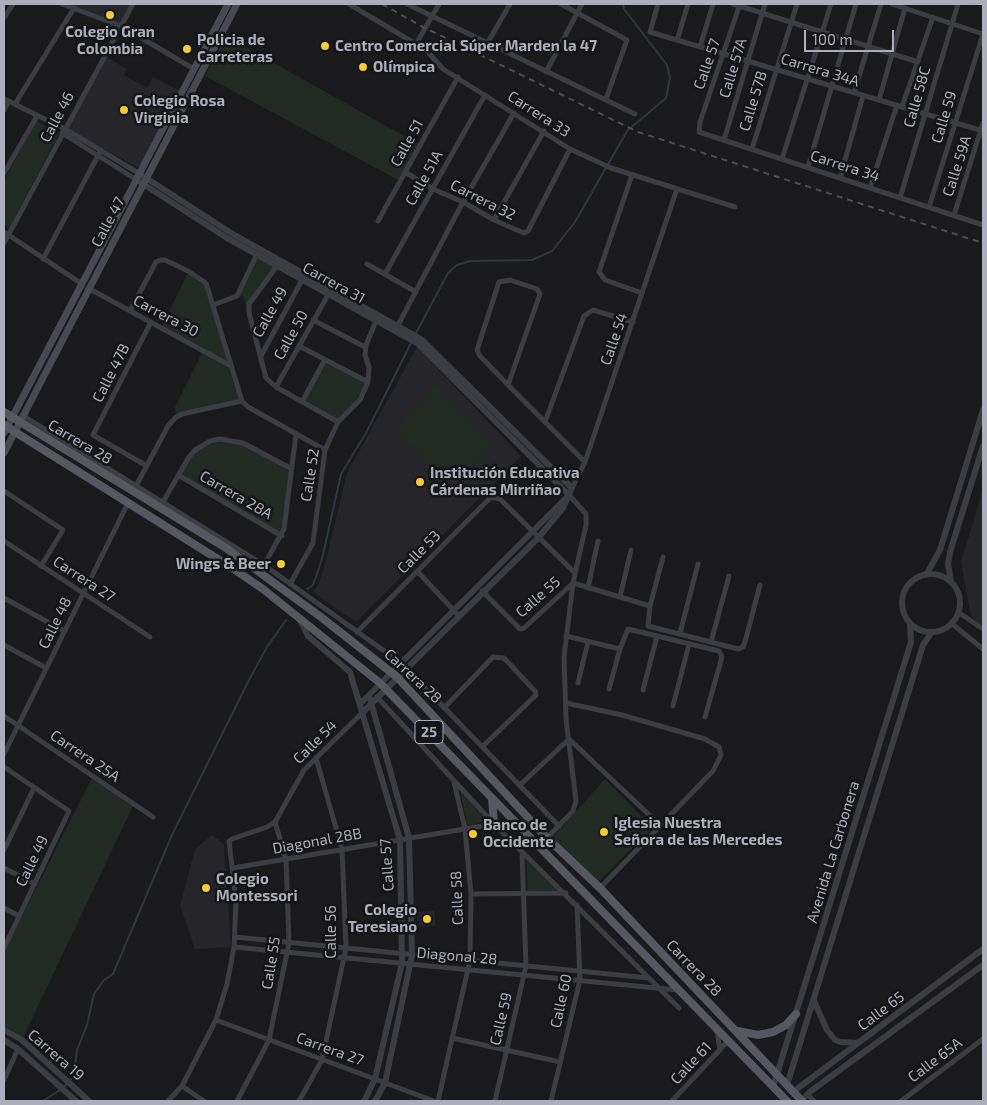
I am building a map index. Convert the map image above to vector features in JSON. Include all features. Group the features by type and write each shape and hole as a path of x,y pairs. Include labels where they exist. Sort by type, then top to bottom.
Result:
{"main road":[{"name":"Calle 47","path":"142,179 194,69 228,4"},
{"name":"Calle 47","path":"4,453 18,418 85,286 237,4"},
{"name":"Carrera 28","path":"4,412 18,418 257,570 394,674 547,838 600,888 802,1101"},
{"name":"Calle 47","path":"5,428 18,418"},
{"name":"Carrera 28","path":"5,428 232,568 300,619 383,686 787,1101"},
{"path":"146,492 149,501"},
{"path":"492,798 494,824"},
{"path":"736,1030 750,1034 765,1034 779,1029 796,1014"}],"street":[{"path":"4,18 13,4"},
{"path":"62,4 121,26 194,69"},
{"name":"Calle 46","path":"4,243 6,233 133,4"},
{"name":"Carrera 33","path":"348,4 426,50 443,69 570,149 611,168 735,207"},
{"path":"407,4 432,18 635,114"},
{"path":"416,44 440,4"},
{"path":"487,44 510,4"},
{"path":"561,4 626,39 627,42 606,99"},
{"path":"546,72 582,4"},
{"name":"Carrera 34A","path":"658,4 650,32 982,131"},
{"path":"677,40 688,4"},
{"path":"700,47 714,4"},
{"path":"733,4 918,62"},
{"name":"Calle 57A","path":"724,140 765,4"},
{"name":"Calle 57B","path":"752,149 797,4"},
{"path":"782,159 831,4"},
{"path":"808,168 856,4"},
{"path":"854,93 881,4"},
{"path":"892,4 983,34"},
{"name":"Calle 58C","path":"900,198 958,4"},
{"name":"Calle 57","path":"699,132 700,122 739,5"},
{"path":"15,104 74,8"},
{"path":"878,100 905,8"},
{"path":"870,188 933,17"},
{"name":"Calle 59","path":"929,207 983,34"},
{"name":"Calle 51","path":"378,221 458,78"},
{"name":"Calle 51A","path":"385,274 485,94"},
{"path":"840,178 864,96"},
{"path":"4,110 6,100"},
{"name":"Carrera 31","path":"6,100 101,150 142,179 276,266 376,321 396,328"},
{"path":"396,328 463,202 514,113"},
{"path":"4,173 37,116"},
{"name":"Calle 59A","path":"954,215 983,123"},
{"name":"Carrera 31","path":"62,130 97,157 142,179"},
{"path":"494,220 544,131"},
{"name":"Carrera 34","path":"699,132 983,225"},
{"name":"Carrera 32","path":"405,172 433,189 524,233 528,231 570,149"},
{"path":"43,259 101,150"},
{"path":"632,175 599,272 602,277 642,293"},
{"name":"Calle 54","path":"360,704 369,695 383,686 456,614 483,592 538,538 563,508 586,462 678,189"},
{"name":"Carrera 31","path":"197,215 418,340 572,488"},
{"name":"Carrera 30","path":"6,233 85,286 231,366"},
{"path":"214,305 238,296 257,254"},
{"path":"130,311 156,262 165,260 188,271 210,288 242,400 248,407 325,450"},
{"path":"367,264 416,292"},
{"path":"276,266 249,304 249,313 260,356 269,382 338,422"},
{"name":"Calle 49","path":"260,356 302,280"},
{"path":"508,385 540,294 537,289 510,280 504,280 499,282 477,350 480,356 508,385 586,462"},
{"name":"Calle 50","path":"276,387 328,295"},
{"path":"545,422 584,316 593,310 633,322"},
{"path":"314,320 366,347"},
{"path":"299,346 324,361 368,382 369,367 365,355 366,347 376,321"},
{"name":"Calle 47B","path":"93,435 151,322"},
{"name":"Carrera 31","path":"418,340 569,495"},
{"path":"302,402 324,361"},
{"name":"Calle 52","path":"290,584 313,543 325,450 338,422 360,400 368,382"},
{"path":"136,486 168,426 175,418 182,414 242,400"},
{"path":"926,575 940,550 983,410"},
{"name":"Carrera 28","path":"18,418 136,486 264,565 403,665 559,826"},
{"path":"264,565 282,536 296,434"},
{"name":"Carrera 28","path":"93,435 147,466"},
{"path":"162,502 195,450 210,441 220,438 243,443 292,468"},
{"path":"951,583 940,576 926,575 912,581 903,594 902,610 910,624 923,631 941,630 951,623 958,612 958,594 951,583 949,574 950,552 983,446"},
{"name":"Carrera 28A","path":"178,475 282,536"},
{"path":"4,491 63,530 41,566"},
{"path":"547,838 576,806 566,702 564,657 573,583 586,525 586,514 569,495"},
{"name":"Calle 54","path":"456,614 478,587 569,495"},
{"name":"Calle 53","path":"357,632 491,496 500,499 532,532"},
{"name":"Calle 48","path":"4,754 128,503"},
{"path":"532,532 575,573"},
{"name":"Carrera 27","path":"4,541 150,637"},
{"path":"588,588 598,541"},
{"path":"620,597 631,550"},
{"path":"663,557 650,606 648,626 738,649 743,647 760,585"},
{"path":"680,633 698,564"},
{"path":"418,572 456,614"},
{"path":"711,642 729,576"},
{"path":"573,583 650,606"},
{"name":"Calle 55","path":"483,592 520,629 524,628 573,583"},
{"path":"478,587 483,592"},
{"path":"4,598 64,631"},
{"path":"958,612 983,629"},
{"name":"Calle 57","path":"300,619 308,636 350,672 400,840 402,963 375,1079 364,1101"},
{"path":"951,623 983,649"},
{"name":"Avenida La Carbonera","path":"773,1087 911,642 910,624"},
{"path":"609,689 620,649 628,629 719,651 722,657 705,718"},
{"name":"Avenida La Carbonera","path":"787,1085 922,645 932,632"},
{"path":"566,636 620,649"},
{"path":"643,690 657,636"},
{"path":"578,683 588,642"},
{"path":"673,706 689,644"},
{"path":"4,653 5,646 46,668"},
{"path":"444,708 493,657 504,658 535,690 536,695 483,746"},
{"name":"Calle 54","path":"274,822 304,770 378,697 383,686"},
{"name":"Calle 57","path":"369,695 409,838 412,955 385,1083 375,1101"},
{"path":"378,697 494,824 566,893 679,1008"},
{"path":"566,702 622,715 705,739 719,747 722,755 713,771 600,888"},
{"name":"Carrera 25A","path":"4,716 154,817"},
{"path":"520,785 569,739"},
{"path":"569,739 660,825"},
{"name":"Calle 56","path":"299,1101 322,1060 346,948 342,849 316,758"},
{"path":"4,768 34,788 4,850"},
{"name":"Calle 58","path":"438,1101 470,960 471,894 465,829 454,781"},
{"name":"Calle 49","path":"4,948 70,811 34,788"},
{"path":"168,1101 182,1086 216,1020 227,984 234,947 236,902 233,868 228,845 232,839 267,827 274,822"},
{"name":"Calle 55","path":"237,1101 270,1040 288,952 286,859 274,822"},
{"name":"Diagonal 28B","path":"233,868 494,824"},
{"name":"Calle 59","path":"495,1101 526,966 522,852"},
{"path":"4,868 35,884"},
{"path":"471,894 566,893"},
{"name":"Calle 60","path":"551,1101 580,980 577,904"},
{"path":"4,908 19,916"},
{"name":"Diagonal 28","path":"235,937 650,978"},
{"name":"Diagonal 28","path":"234,947 677,990"},
{"name":"Calle 65","path":"794,1092 983,950"},
{"name":"Calle 65","path":"802,1101 807,1094 983,965"},
{"path":"814,1001 827,1030 835,1040 847,1043 859,1042"},
{"name":"Carrera 27","path":"216,1020 434,1101"},
{"name":"Carrera 19","path":"4,1030 22,1040 89,1101"},
{"path":"717,1031 720,1050"},
{"path":"452,1038 560,1062"},
{"name":"Calle 65A","path":"902,1101 983,1039"},
{"name":"Carrera 19","path":"4,1040 18,1049 74,1099"},
{"name":"Calle 61","path":"672,1101 728,1041"},
{"path":"4,1080 18,1049"},
{"path":"182,1086 204,1101"},
{"path":"807,1094 814,1101"}],"shaded area":[{"name":"Colegio Gran Colombia","path":"65,4 133,4 121,26"},
{"path":"226,36 420,145 400,181 205,76"},
{"name":"Colegio Rosa Virginia","path":"106,57 127,69 124,75 147,88 153,77 180,91 139,168 67,129"},
{"path":"36,121 59,134 9,228 4,225 4,180"},
{"path":"257,254 277,266 249,304 245,303 243,296 238,296"},
{"path":"188,272 203,283 211,295 230,365 162,327"},
{"name":"Institución Educativa Cárdenas Mirriñao","path":"417,347 521,456 356,622 313,592 318,586 324,568 347,473"},
{"path":"203,351 231,366 240,400 176,415 175,407"},
{"path":"325,361 368,382 360,400 338,422 302,402"},
{"path":"435,385 494,444 450,488 396,429"},
{"path":"233,439 292,469 282,536 178,475 189,457 210,441"},
{"path":"983,489 983,627 971,617 961,562"},
{"path":"93,776 134,804 22,1040 4,1030 4,951"},
{"path":"605,779 653,828 598,882 552,838"},
{"path":"460,790 487,822 467,825"},
{"name":"Colegio Montessori","path":"212,835 224,844 231,947 195,949 180,906 195,849"},
{"path":"526,860 557,890 528,892"},
{"name":"Colegio Teresiano","path":"434,911 436,926 419,927 418,912"}],"waterway":[{"path":"415,335 448,273 457,265 470,261 532,260 552,251 575,222 627,131 666,98 670,78 667,65 624,9 623,4"},
{"path":"307,589 313,585 322,559 341,474 366,433 412,341"},
{"path":"64,1087 74,1076 77,1050 87,1025 94,994 104,980 113,974 172,835 249,680 267,647 286,620"},
{"path":"43,1101 60,1090"}],"railway":[{"path":"382,4 421,26 638,132 983,243"}],"place":[{"name":"Colegio Gran Colombia","path":"110,15"},
{"name":"Centro Comercial Súper Marden la 47","path":"325,46"},
{"name":"Policia de Carreteras","path":"187,49"},
{"name":"Olímpica","path":"363,67"},
{"name":"Colegio Rosa Virginia","path":"124,110"},
{"name":"Institución Educativa Cárdenas Mirriñao","path":"420,482"},
{"name":"Wings & Beer","path":"281,564"},
{"name":"Iglesia Nuestra Señora de las Mercedes","path":"604,832"},
{"name":"Banco de Occidente","path":"473,834"},
{"name":"Colegio Montessori","path":"206,888"},
{"name":"Colegio Teresiano","path":"427,919"}]}
